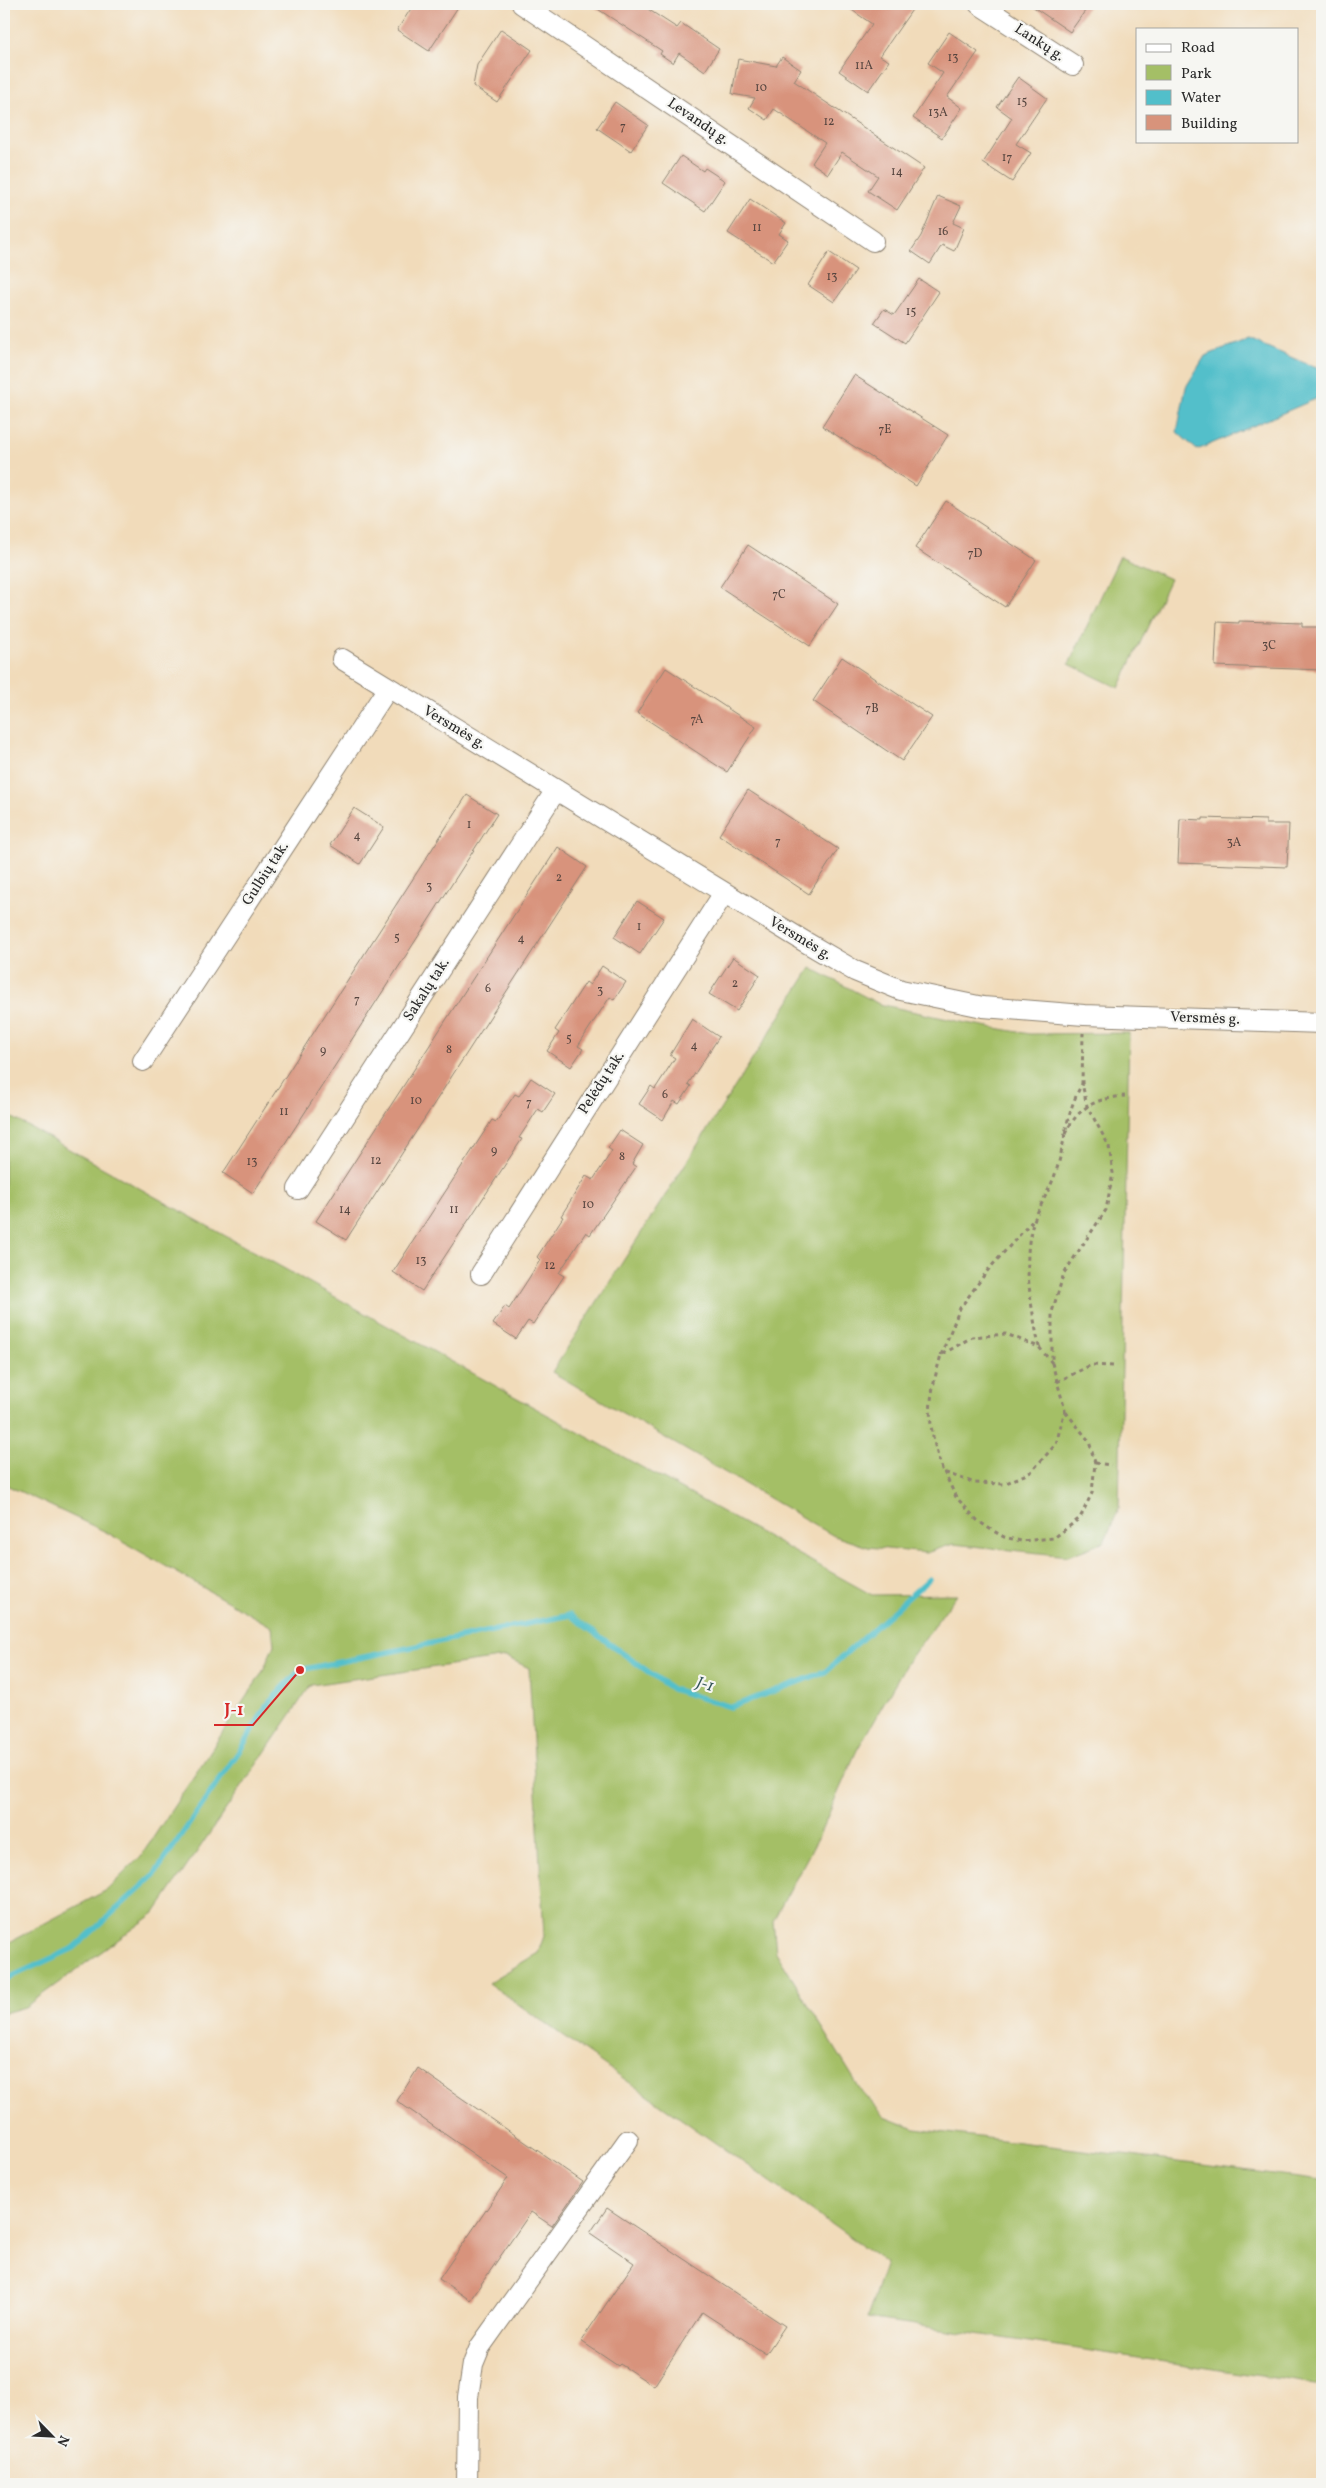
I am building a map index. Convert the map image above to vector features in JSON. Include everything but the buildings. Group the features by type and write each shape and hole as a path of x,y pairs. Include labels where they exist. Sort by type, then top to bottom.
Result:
{"street":[{"name":"Levandų g.","path":"522,4 873,241"},
{"name":"Lankų g.","path":"979,4 1073,65"},
{"name":"Versmės g.","path":"342,659 855,971 901,990 983,1008 1084,1015 1322,1024"},
{"name":"Gulbių tak.","path":"143,1061 388,688"},
{"name":"Sakalų tak.","path":"298,1190 556,790"},
{"name":"Pelėdų tak.","path":"481,1274 724,893"},
{"path":"467,2484 468,2397 473,2364 480,2348 628,2140"}],"path":[{"path":"1082,1084 1070,1106 1058,1163 1050,1189 1035,1219 988,1270 960,1308 941,1355 932,1389 929,1420 934,1446 956,1497 977,1520 1004,1537 1021,1540 1054,1538 1080,1518 1092,1493 1095,1463 1089,1442 1065,1410 1052,1362 1052,1312 1064,1273 1106,1210 1113,1173 1109,1146 1087,1106 1082,1084 1084,1015"},
{"path":"1062,1139 1073,1118 1087,1106 1104,1098 1125,1096"},
{"path":"1035,1219 1029,1253 1029,1291 1039,1348"},
{"path":"941,1355 972,1338 1006,1334 1039,1348 1052,1362"},
{"path":"1057,1382 1091,1365 1113,1366"},
{"path":"944,1472 975,1483 1004,1484 1031,1472 1056,1444 1065,1410"},
{"path":"1095,1463 1111,1465"}],"green space":[{"path":"1120,556 1170,579 1119,688 1069,664"},
{"path":"811,968 879,1004 966,1023 1030,1034 1129,1033 1119,1508 1104,1542 1068,1556 953,1544 926,1553 868,1547 834,1536 552,1372"},
{"path":"4,1113 872,1595 957,1594 906,1664 857,1750 818,1838 773,1921 776,1952 862,2092 885,2117 915,2129 1322,2180 1322,2385 867,2318 886,2263 488,1983 538,1953 544,1936 529,1668 506,1657 311,1685 155,1913 25,2007 4,2013 4,1945 107,1890 141,1856 262,1673 274,1645 272,1627 106,1532 4,1484"}],"water":[{"path":"1248,339 1319,369 1320,397 1197,450 1177,432 1186,387 1205,356"}],"waterway":[{"name":"J-1","path":"4,1980 74,1948 154,1875 242,1747 268,1704 300,1670 570,1615 672,1689 731,1707 825,1672 929,1579"}],"place":[{"name":"J-1","path":"300,1670"}]}
